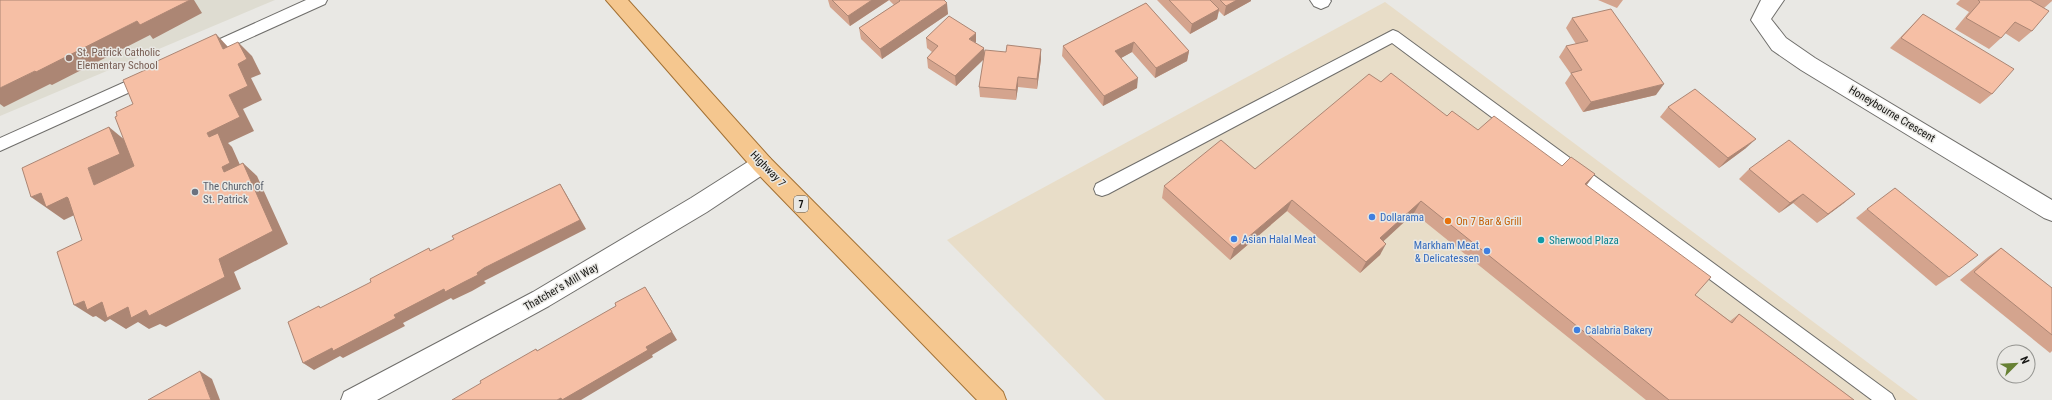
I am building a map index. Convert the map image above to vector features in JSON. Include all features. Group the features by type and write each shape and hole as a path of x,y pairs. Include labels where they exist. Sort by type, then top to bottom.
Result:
{"main road":[{"name":"Highway 7","path":"616,0 762,164 991,399"}],"street":[{"name":"Honeybourne Crescent","path":"1774,0 1769,4 1761,20 1779,44 1808,64 2052,211"},
{"name":"Thatcher's Mill Way","path":"354,400 542,299 699,206 762,164"}],"lane":[{"path":"188,60 320,0"},
{"path":"1102,189 1393,36 1886,400"},
{"path":"0,145 160,73"}],"shaded area":[{"name":"St. Patrick Catholic Elementary School","path":"0,0 275,0 0,116"},
{"path":"1385,2 1918,400 1105,400 947,240"}],"building":[{"path":"0,0 190,0 140,25 137,21 36,72 35,71 0,88"},
{"path":"832,0 872,0 848,16"},
{"path":"899,0 944,0 947,3 880,49 859,28 900,1"},
{"path":"1169,0 1210,0 1219,9 1192,24"},
{"path":"1220,0 1237,0 1226,6"},
{"path":"1978,0 2030,0 2049,11 2032,31 2015,22 2001,38 1966,18 1980,2"},
{"path":"1146,3 1189,51 1156,68 1134,42 1115,51 1138,78 1104,96 1063,46"},
{"path":"1611,9 1664,84 1591,102 1571,73 1582,70 1566,46 1588,41 1572,18"},
{"path":"1923,14 2014,69 1992,94 1901,38"},
{"path":"949,16 976,33 969,39 984,48 955,76 927,58 938,46 926,38"},
{"name":"The Church of St. Patrick","path":"216,34 223,49 238,42 247,59 238,64 248,86 229,95 240,117 207,133 209,137 218,133 230,163 222,167 224,172 243,163 273,231 219,259 225,277 149,316 146,310 131,318 128,307 107,318 102,302 87,310 84,301 74,305 57,252 82,240 68,198 67,197 46,207 41,193 31,197 22,168 109,127 120,154 88,168 94,185 134,166 115,117 117,116 116,112 133,104 123,80 154,66 153,63"},
{"path":"1007,45 1041,49 1037,79 1018,77 1016,90 979,87 985,50 1006,52"},
{"name":"Sherwood Plaza","path":"1391,73 1447,116 1452,111 1478,130 1494,116 1562,166 1571,157 1595,174 1585,184 1711,277 1695,295 1732,323 1739,314 1854,400 1669,400 1421,201 1380,238 1386,244 1366,262 1292,200 1234,249 1164,186 1221,140 1255,169 1369,74 1381,82"},
{"path":"1695,89 1756,139 1728,158 1668,107"},
{"path":"1789,140 1855,194 1828,214 1803,194 1790,203 1749,169"},
{"path":"560,184 580,220 484,268 477,273 478,275 445,292 444,289 394,315 396,318 333,351 332,348 303,363 288,322 319,306 320,308 371,282 370,279 429,248 430,251 454,239 452,236"},
{"path":"1895,188 1978,255 1949,277 1867,209"},
{"path":"2001,248 2052,288 2052,335 1974,272"},
{"path":"645,287 672,332 646,347 648,350 562,400 561,398 557,400 452,400 481,383 480,381 536,349 537,351 616,306 615,303"},
{"path":"200,371 211,400 148,400"}],"place":[{"name":"St. Patrick Catholic Elementary School","path":"69,58"},
{"name":"The Church of St. Patrick","path":"195,192"},
{"name":"Dollarama","path":"1372,217"},
{"name":"On 7 Bar & Grill","path":"1448,221"},
{"name":"Asian Halal Meat","path":"1234,239"},
{"name":"Sherwood Plaza","path":"1541,240"},
{"name":"Markham Meat & Delicatessen","path":"1487,251"},
{"name":"Calabria Bakery","path":"1577,330"}]}
